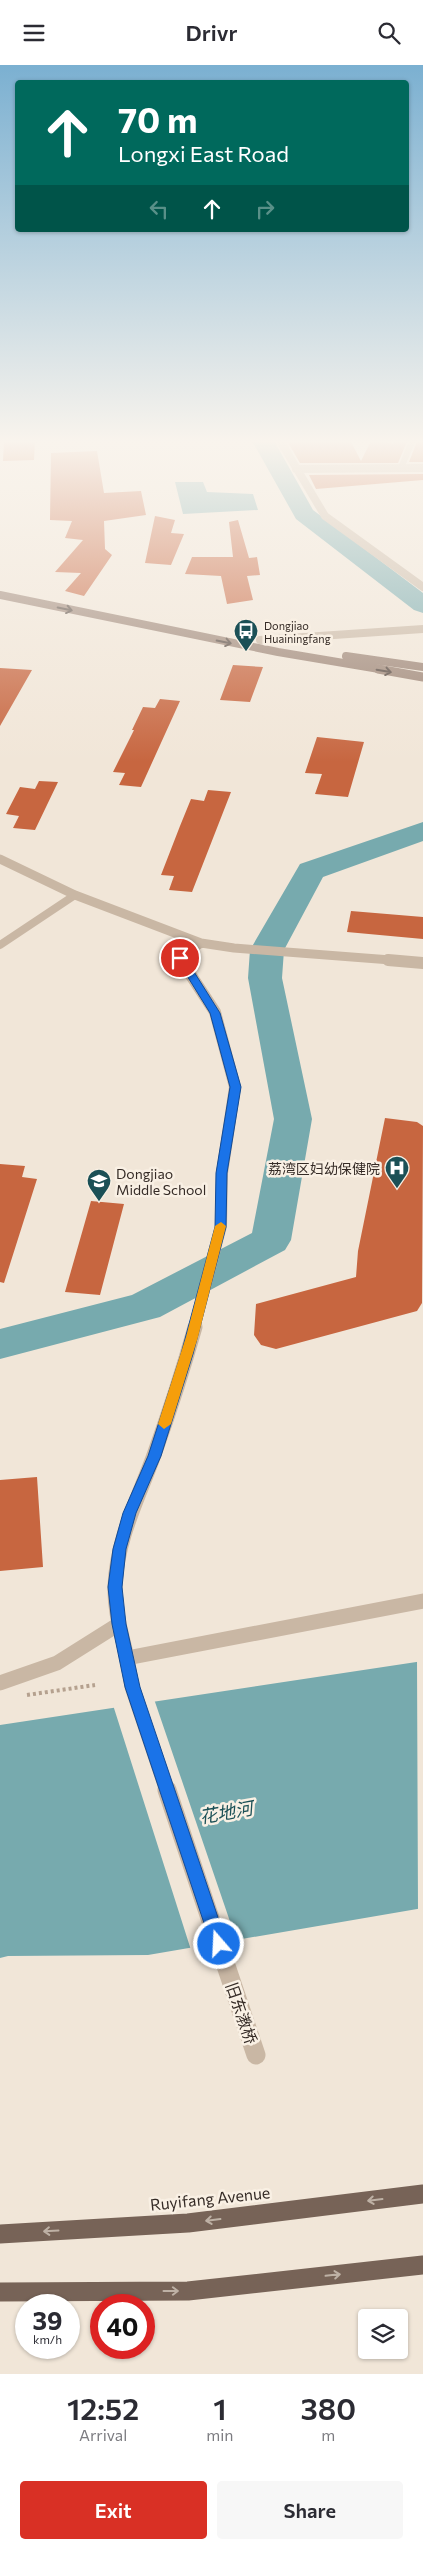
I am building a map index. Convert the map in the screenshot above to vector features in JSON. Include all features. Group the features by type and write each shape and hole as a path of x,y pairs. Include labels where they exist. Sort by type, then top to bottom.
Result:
{"main road":[{"path":"0,587 260,641 423,667"},
{"path":"0,595 278,653 423,677"},
{"name":"Ruyifang Avenue","path":"0,2234 188,2223 423,2194"},
{"path":"0,2292 188,2291 423,2265"}],"street":[{"path":"367,547 423,587"},
{"path":"260,641 423,629"},
{"path":"0,859 75,895 201,943 234,949 423,963"},
{"name":"旧东漖桥","path":"201,943 180,958 215,1013 235,1087 222,1173 221,1227 192,1337 154,1456 130,1513 120,1549 115,1587 119,1624 132,1687 256,2055"},
{"path":"127,1658 423,1601"},
{"path":"0,1683 57,1663 119,1624"}],"lane":[{"path":"0,945 75,895"}],"path":[{"path":"19,1696 95,1685"}],"water":[{"name":"花地河","path":"423,1661 423,1908 148,1955 8,1956 0,1958 0,1725"}],"pier":[{"path":"423,1659 423,1910 418,1911 417,1660"},
{"path":"154,1699 237,1942 191,1950 113,1705"}],"building":[{"path":"77,547 105,547 112,555 84,596 65,591 81,573 55,572"},
{"path":"148,547 179,547 171,565 145,563"},
{"path":"232,547 246,547 249,558 257,557 260,575 247,576 253,600 227,604 221,576 185,574 192,557 233,557"},
{"path":"233,665 263,667 250,702 220,700"},
{"path":"0,668 32,670 0,726"},
{"path":"160,699 180,701 141,787 119,785 125,773 113,772 134,730 132,730 143,707 155,708"},
{"path":"317,737 364,742 348,797 315,794 322,774 305,773"},
{"path":"39,781 58,782 35,830 13,828 19,816 6,814 20,787 35,789"},
{"path":"208,790 231,792 192,892 169,890 174,876 161,875 180,826 191,799 204,801"},
{"path":"351,911 423,917 423,939 347,932"},
{"name":"荔湾区妇幼保健院","path":"385,1118 417,1122 423,1126 422,1303 417,1311 276,1349 261,1345 254,1335 256,1304 356,1277 358,1251"},
{"path":"0,1164 25,1166 22,1177 37,1179 4,1283 0,1282"},
{"path":"91,1201 124,1204 100,1295 65,1292"},
{"path":"37,1477 43,1567 0,1571 0,1480"}],"waterway":[{"path":"347,547 423,605"},
{"path":"0,1344 145,1307 271,1240 293,1119 265,978 267,950 311,871 423,831"}],"slow traffic":[{"path":"164,1424 192,1337 221,1226"}],"place":[{"name":"Dongjiao Huainingfang","path":"246,652"},
{"name":"荔湾区妇幼保健院","path":"397,1189"},
{"name":"Dongjiao Middle School","path":"99,1202"}],"route":[{"path":"180,958 215,1013 235,1087 222,1173 221,1227 187,1354 154,1456 130,1513 120,1549 115,1587 119,1624 132,1687 219,1944"}]}
